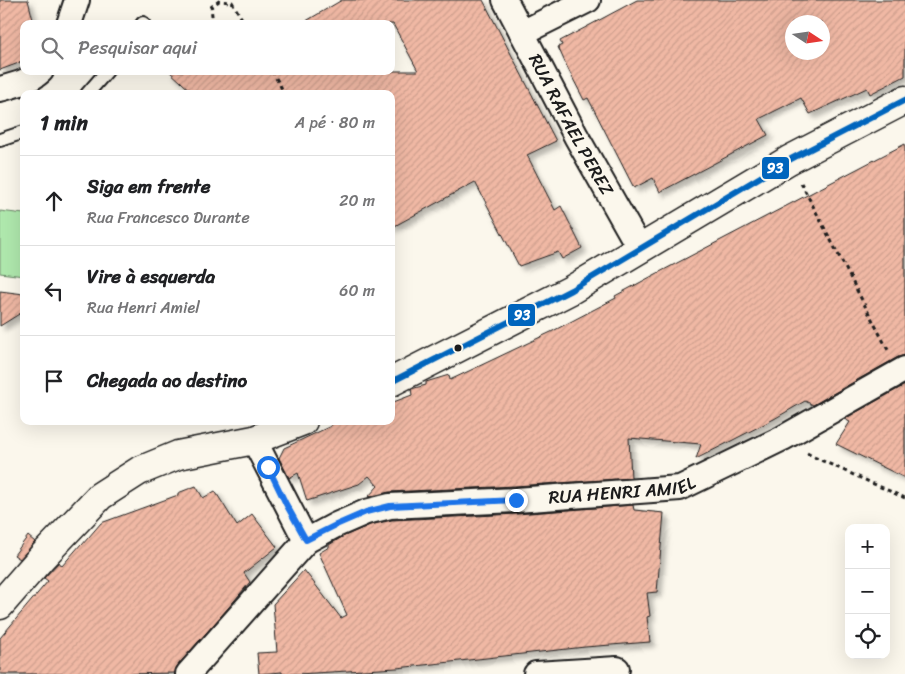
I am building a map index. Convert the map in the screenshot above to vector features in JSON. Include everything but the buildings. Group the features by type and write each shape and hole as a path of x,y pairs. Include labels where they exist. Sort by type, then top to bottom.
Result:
{"street":[{"path":"70,20 77,0"},
{"name":"RUA RAFAEL PEREZ","path":"504,0 576,136 640,248"},
{"path":"522,33 588,0"},
{"path":"0,89 20,84 37,75"},
{"path":"395,380 571,290 789,160 905,100"},
{"name":"RUA HENRI AMIEL","path":"306,540 366,512 390,506 680,488 783,438 902,370"},
{"path":"0,605 42,557 100,496 139,471 178,455 254,440 293,425"},
{"path":"188,674 306,540 254,440"},
{"path":"536,674 617,669"}],"lane":[{"path":"90,90 104,75"},
{"path":"0,140 20,133"}],"path":[{"path":"212,20 211,7 219,1 232,2 243,20"},
{"path":"274,75 283,90"},
{"path":"789,160 902,370"},
{"path":"783,438 814,457 905,498"}],"green space":[{"path":"0,211 20,214 20,276 0,273"}],"transit line":[{"name":"93","path":"395,380 571,290 789,160 905,100"}],"route":[{"path":"268,467 306,540 366,512 390,506 516,500"}]}
